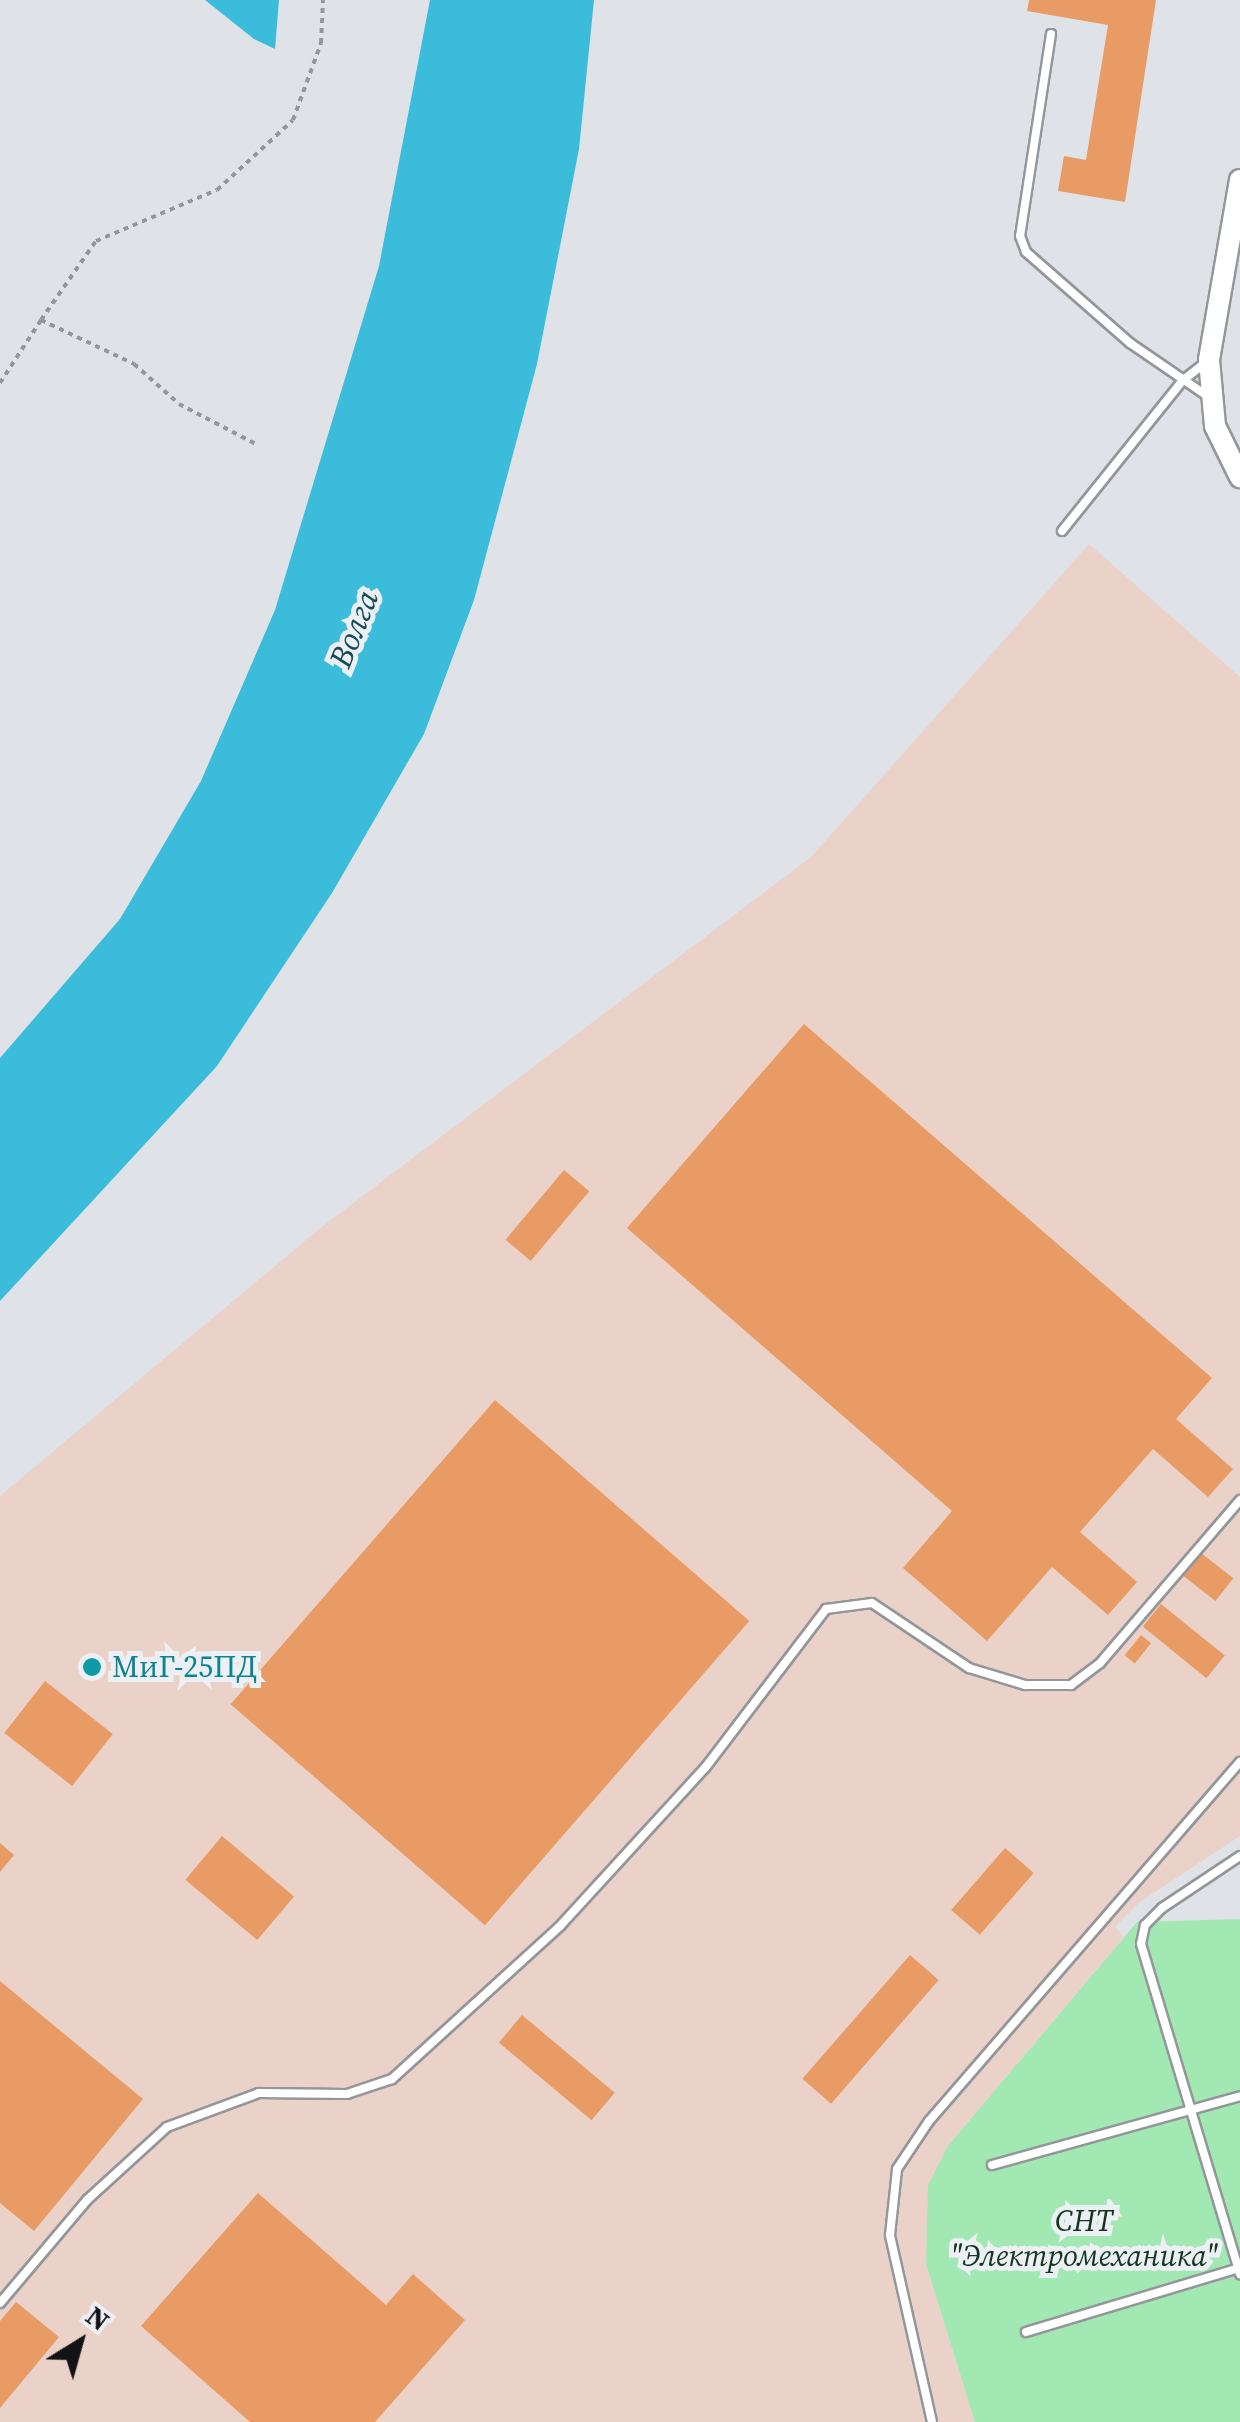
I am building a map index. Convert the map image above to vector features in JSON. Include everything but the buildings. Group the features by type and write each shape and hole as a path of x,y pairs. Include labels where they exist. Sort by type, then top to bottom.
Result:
{"street":[{"path":"1240,180 1209,360 1215,426 1240,477"}],"lane":[{"path":"1051,34 1020,236 1026,252 1182,382 1210,398"},
{"path":"1062,532 1182,382 1209,360"},
{"path":"0,2303 87,2200 168,2127 260,2092 346,2094 392,2079 560,1926 705,1768 826,1609 872,1603 968,1668 1025,1685 1072,1685 1100,1663 1240,1500"},
{"path":"932,2422 890,2234 897,2170 929,2121 1240,1762"},
{"path":"1026,2332 1239,2270 1189,2109 1142,1930 1162,1908 1240,1856"},
{"path":"992,2165 1240,2096"}],"path":[{"path":"0,383 96,241 217,190 293,120 321,42 323,0"},
{"path":"41,320 134,364 178,404 256,444"}],"shaded area":[{"path":"1089,544 1240,677 1240,1836 1140,1902 1115,1927 1124,1937 948,2146 926,2264 975,2422 0,2422 0,1496 319,1229 811,857"}],"green space":[{"name":"СНТ \"Электромеханика\"","path":"1240,1919 1240,2422 975,2422 926,2264 928,2185 948,2146 1137,1922"}],"water":[{"path":"205,0 279,0 275,49 254,39"},
{"name":"Волга","path":"430,0 594,0 579,149 537,364 474,600 424,734 332,893 217,1066 0,1301 0,1058 120,919 201,781 275,610 379,266"}],"place":[{"name":"МиГ-25ПД","path":"92,1667"}]}
